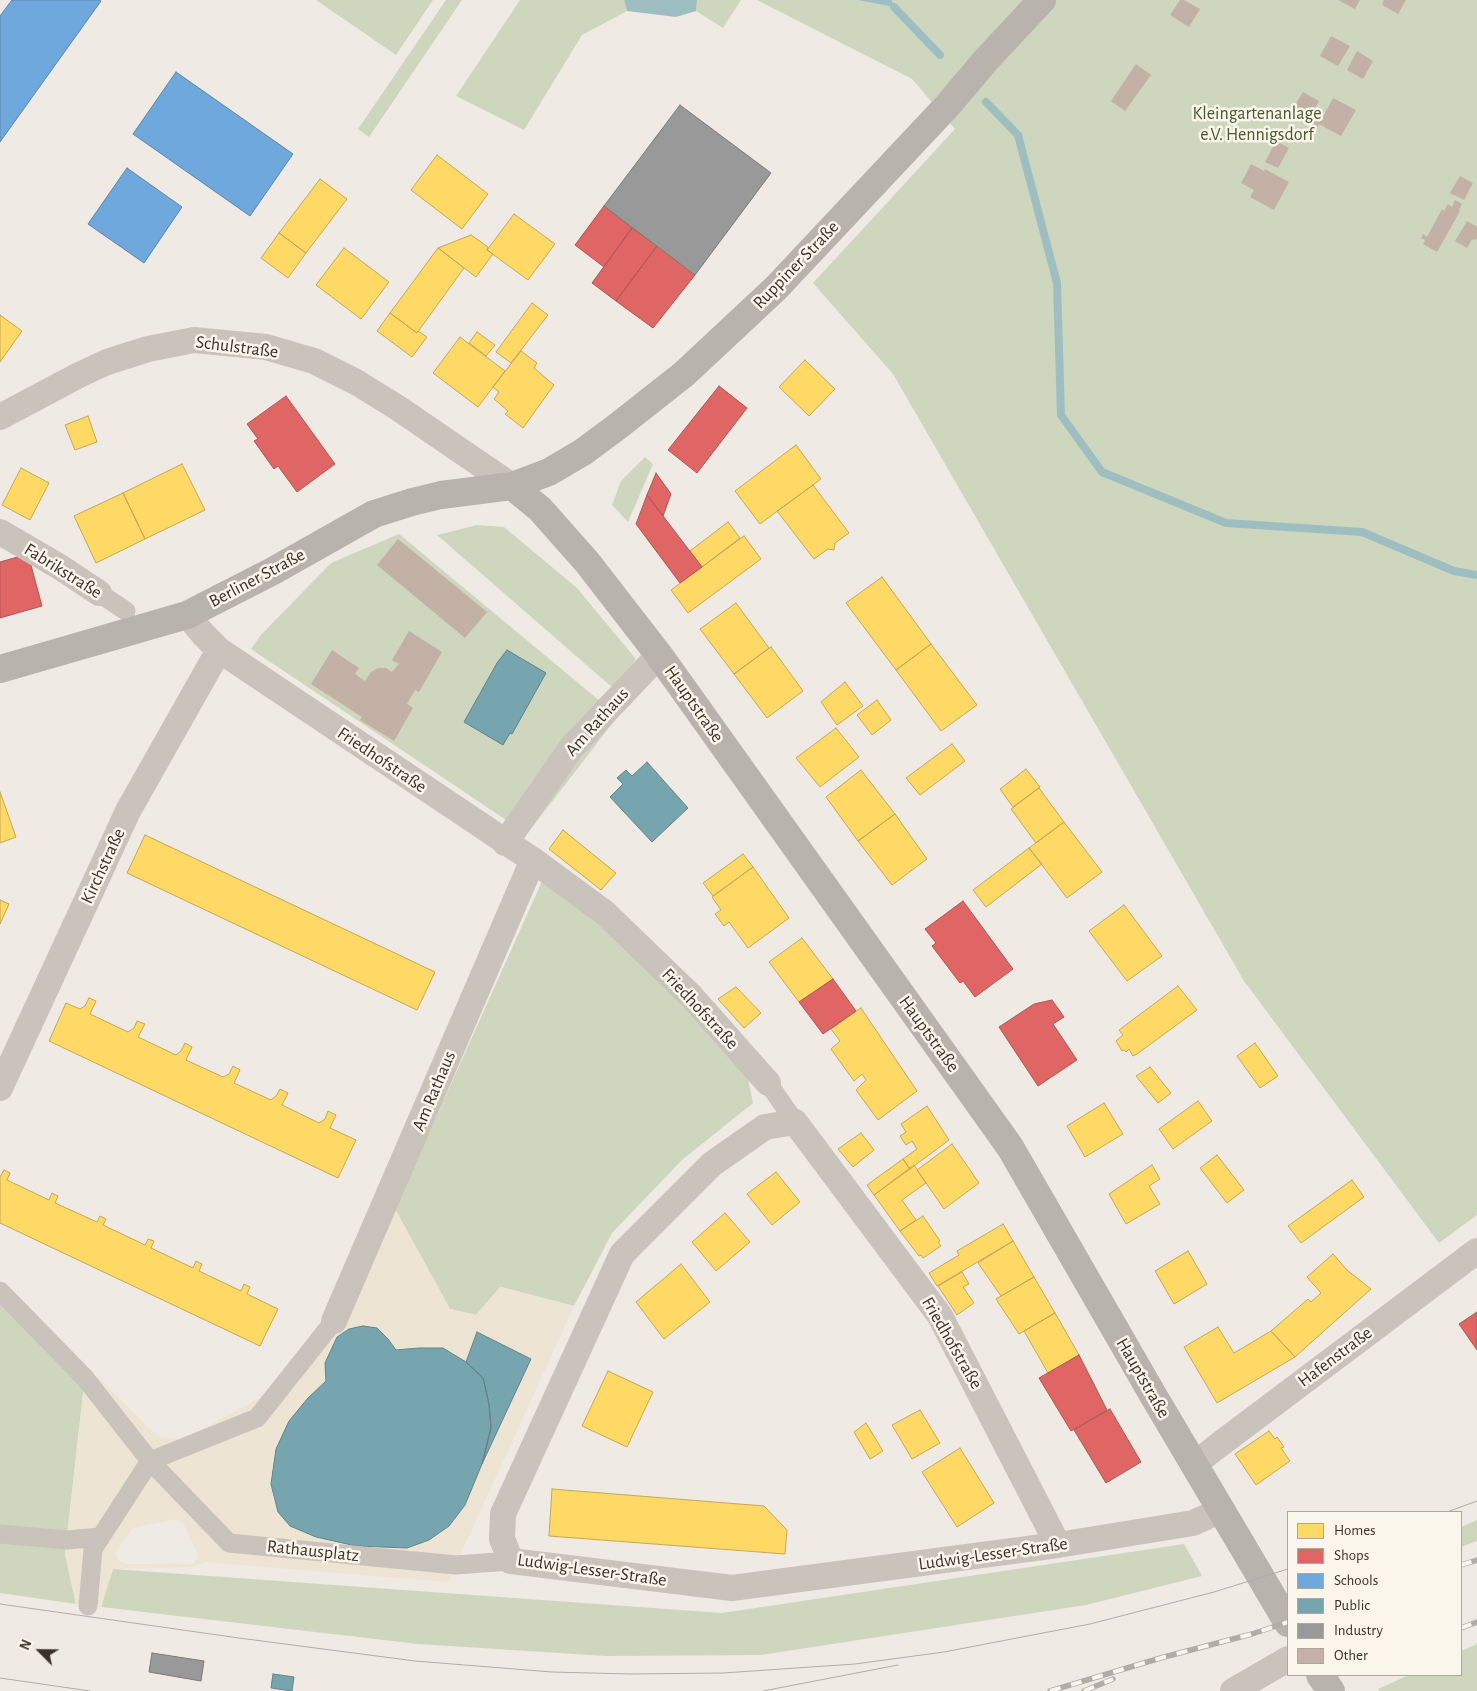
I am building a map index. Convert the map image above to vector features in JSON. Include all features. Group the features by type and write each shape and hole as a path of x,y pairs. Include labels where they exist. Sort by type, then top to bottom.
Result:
{"main road":[{"name":"Ruppiner Straße","path":"512,486 549,472 582,452 684,374 776,288 948,105 986,60 1042,0"},
{"name":"Berliner Straße","path":"0,669 188,615 273,571 374,514 441,495 512,486"},
{"name":"Hauptstraße","path":"512,486 540,509 587,562 659,655 1010,1147 1287,1621"},
{"path":"1321,1676 1331,1691"}],"street":[{"name":"Schulstraße","path":"0,417 100,365 148,349 194,340 266,347 314,361 356,382 398,408 512,486"},
{"name":"Fabrikstraße","path":"0,532 60,567 126,611"},
{"name":"Friedhofstraße","path":"188,615 219,650 533,860 605,913 691,996 768,1083 940,1316 1058,1545"},
{"name":"Kirchstraße","path":"0,1088 128,811 219,650"},
{"name":"Am Rathaus","path":"505,843 572,747 659,655"},
{"name":"Am Rathaus","path":"334,1321 533,860"},
{"name":"Ludwig-Lesser-Straße","path":"795,1122 765,1127 712,1164 622,1254 503,1514 502,1540 511,1561 732,1588 1058,1545 1193,1523 1222,1510"},
{"name":"Hafenstraße","path":"1194,1465 1477,1251"},
{"name":"Rathausplatz","path":"0,1291 85,1378 150,1461 229,1543 456,1565 511,1561"},
{"path":"88,1606 93,1550 150,1461 257,1418 334,1321"},
{"path":"0,1534 67,1540 100,1537"},
{"path":"1233,1691 1287,1660"}],"green space":[{"path":"316,0 433,0 396,55"},
{"path":"446,0 462,0 369,137 358,129"},
{"path":"520,0 624,0 627,11 582,35 524,130 456,96"},
{"path":"697,0 741,0 723,28 696,11"},
{"name":"Kleingartenanlage e.V. Hennigsdorf","path":"757,0 857,0 894,7 892,0 1477,0 1477,1215 1439,1243 1244,981 893,374 813,283 955,129 912,79"},
{"path":"645,457 653,464 628,522 612,505 621,481"},
{"path":"477,525 504,527 577,588 636,659 614,689 437,535"},
{"path":"399,534 618,716 527,834 251,649 260,636 331,563"},
{"path":"543,879 648,964 746,1069 753,1103 682,1160 612,1233 574,1306 501,1287 476,1315 450,1309 395,1209"},
{"path":"0,1298 84,1386 65,1554 76,1604 0,1593"},
{"path":"1477,1520 1477,1541 1462,1547 1462,1527"},
{"path":"1184,1544 1202,1576 1086,1605 761,1655 606,1656 418,1644 101,1607 113,1569 722,1613"},
{"path":"1477,1644 1477,1691 1379,1691 1378,1689 1407,1676 1462,1676 1462,1651"}],"shaded area":[{"path":"395,1209 450,1309 476,1315 500,1287 574,1306 448,1582 205,1562 193,1567 113,1569 101,1607 76,1604 65,1554 86,1366 159,1437 182,1440 271,1392 334,1321","holes":["377,1328 396,1350 443,1348 466,1362 477,1332 531,1359 465,1505 449,1526 429,1540 407,1548 356,1546 316,1537 290,1526 278,1512 271,1484 276,1449 289,1421 308,1398 326,1381 325,1363 337,1337 349,1329","177,1519 183,1523 197,1552 198,1558 193,1564 128,1564 119,1561 115,1553 133,1528"]}],"water":[{"path":"624,0 697,0 696,11 676,17 627,11"},
{"path":"857,0 892,0 894,7"}],"building: Homes":[{"path":"437,155 488,194 462,229 411,190"},
{"path":"320,179 347,199 306,253 279,233"},
{"path":"514,214 555,244 528,280 487,250"},
{"path":"279,233 306,253 288,278 261,258"},
{"path":"471,235 488,247 487,250 493,254 476,277 438,248"},
{"path":"344,248 389,282 361,319 316,285"},
{"path":"438,248 464,268 417,333 390,313"},
{"path":"532,303 548,315 511,363 496,352"},
{"path":"390,313 417,333 418,331 427,337 412,357 377,331"},
{"path":"0,315 22,331 0,362"},
{"path":"477,332 495,345 486,356 469,343"},
{"path":"460,337 505,371 478,407 433,373"},
{"path":"521,351 537,363 534,368 554,385 523,428 505,414 508,411 494,399 499,392 493,387"},
{"path":"805,360 835,389 809,416 779,387"},
{"path":"88,416 97,442 75,450 65,425"},
{"path":"796,445 821,479 760,524 735,491"},
{"path":"182,464 205,510 145,539 123,493"},
{"path":"21,468 49,483 30,520 2,505"},
{"path":"813,485 849,533 835,543 834,550 828,549 814,559 777,511"},
{"path":"123,493 145,539 96,563 74,516"},
{"path":"728,522 740,538 702,567 690,551"},
{"path":"744,536 761,559 688,613 671,590"},
{"path":"882,577 931,644 896,670 846,603"},
{"path":"736,603 769,648 734,674 700,629"},
{"path":"931,644 977,705 941,731 896,670"},
{"path":"771,647 803,691 767,718 734,674"},
{"path":"845,682 863,706 837,725 821,702"},
{"path":"877,700 891,720 872,735 857,715"},
{"path":"836,728 859,757 820,787 796,758"},
{"path":"952,744 965,761 920,795 906,778"},
{"path":"1026,769 1040,787 1013,807 1000,789"},
{"path":"861,770 895,814 858,841 826,797"},
{"path":"1039,788 1064,822 1036,843 1011,809"},
{"path":"0,792 16,837 0,843"},
{"path":"895,814 927,859 892,885 858,841"},
{"path":"1064,822 1102,872 1067,898 1029,848"},
{"path":"563,830 616,873 601,890 549,849"},
{"path":"145,835 435,972 417,1010 127,873"},
{"path":"1029,848 1042,864 986,907 973,890"},
{"path":"743,854 753,867 713,896 703,883"},
{"path":"753,867 789,918 748,948 729,922 724,926 715,914 721,910 712,897"},
{"path":"0,900 9,904 0,924"},
{"path":"1124,905 1162,956 1127,981 1089,931"},
{"path":"802,938 833,979 799,1002 769,962"},
{"path":"1178,986 1197,1010 1137,1054 1133,1056 1129,1049 1126,1052 1122,1051 1116,1041 1123,1035 1119,1030"},
{"path":"736,987 761,1013 744,1028 718,999"},
{"path":"89,998 96,1001 90,1014 128,1032 134,1028 137,1021 145,1024 138,1037 176,1055 181,1051 185,1043 192,1047 186,1060 223,1077 229,1074 233,1066 240,1070 234,1083 271,1100 280,1089 288,1093 282,1105 319,1123 325,1119 328,1111 336,1115 330,1128 356,1140 338,1178 49,1041 66,1003 80,1009 85,1006"},
{"path":"861,1008 917,1091 878,1120 856,1090 866,1080 862,1074 854,1081 831,1049 840,1041 831,1029"},
{"path":"1255,1043 1278,1076 1260,1088 1237,1056"},
{"path":"1150,1067 1171,1093 1158,1103 1136,1076"},
{"path":"1198,1101 1212,1121 1173,1149 1159,1129"},
{"path":"1104,1103 1123,1134 1085,1157 1067,1126"},
{"path":"927,1106 949,1140 910,1169 903,1159 917,1149 912,1141 906,1145 900,1136 906,1132 901,1124"},
{"path":"861,1133 874,1150 853,1167 838,1149"},
{"path":"952,1144 979,1183 944,1209 917,1170"},
{"path":"1217,1155 1244,1190 1227,1203 1200,1168"},
{"path":"903,1159 910,1169 874,1195 867,1185"},
{"path":"914,1165 926,1183 902,1200 916,1220 900,1231 874,1195"},
{"path":"1152,1165 1160,1179 1149,1186 1160,1204 1126,1224 1109,1194"},
{"path":"4,1170 10,1173 7,1180 49,1200 52,1193 58,1196 55,1203 97,1222 100,1216 106,1219 103,1225 145,1245 148,1239 154,1241 151,1248 193,1268 196,1261 202,1264 199,1271 241,1291 244,1284 250,1287 247,1294 278,1309 260,1346 0,1223 0,1177"},
{"path":"776,1172 800,1202 772,1225 747,1194"},
{"path":"1352,1180 1364,1197 1301,1243 1288,1226"},
{"path":"725,1213 750,1242 716,1271 692,1242"},
{"path":"923,1216 940,1241 938,1242 941,1246 923,1258 921,1255 919,1256 900,1231"},
{"path":"1003,1224 1013,1241 937,1286 929,1273 959,1255 957,1251"},
{"path":"1013,1241 1034,1277 1001,1296 978,1263"},
{"path":"1188,1251 1207,1284 1174,1304 1155,1271"},
{"path":"1333,1254 1347,1270 1371,1289 1295,1357 1271,1331 1308,1299 1311,1302 1321,1293 1307,1277"},
{"path":"681,1264 710,1302 664,1339 636,1302"},
{"path":"962,1272 969,1284 963,1287 974,1303 957,1315 938,1286"},
{"path":"1034,1277 1055,1313 1019,1334 996,1299"},
{"path":"1055,1313 1079,1355 1048,1373 1024,1331"},
{"path":"1218,1327 1234,1353 1271,1331 1295,1357 1217,1403 1184,1347"},
{"path":"608,1371 653,1392 627,1447 582,1426"},
{"path":"920,1410 940,1443 912,1459 892,1425"},
{"path":"866,1423 883,1451 870,1459 854,1432"},
{"path":"1269,1431 1275,1439 1277,1437 1284,1447 1281,1448 1290,1461 1256,1485 1235,1454"},
{"path":"960,1448 994,1503 957,1527 922,1472"},
{"path":"552,1489 764,1506 787,1530 785,1554 549,1536"}],"building: Shops":[{"path":"604,206 632,228 604,267 575,245"},
{"path":"632,228 657,246 616,301 592,283"},
{"path":"657,246 695,275 653,328 616,301"},
{"path":"719,386 747,408 697,473 668,450"},
{"path":"286,396 335,464 297,492 278,466 274,469 254,441 258,439 247,424"},
{"path":"656,473 671,494 663,516 647,495"},
{"path":"647,495 702,567 680,583 636,524"},
{"path":"28,554 42,606 0,618 0,562"},
{"path":"963,901 1013,969 975,997 963,981 960,983 932,946 936,943 925,929"},
{"path":"833,979 856,1011 823,1034 799,1002"},
{"path":"1052,1000 1064,1017 1053,1024 1077,1060 1038,1086 999,1027 1034,1004"},
{"path":"1477,1312 1477,1350 1459,1324"},
{"path":"1079,1355 1107,1410 1071,1431 1039,1378"},
{"path":"1110,1409 1141,1462 1106,1483 1074,1430"}],"building: Schools":[{"path":"12,0 101,1 0,142 0,16"},
{"path":"176,72 293,154 250,216 133,134"},
{"path":"127,168 182,207 144,263 88,224"}],"building: Public":[{"path":"507,650 546,673 512,734 510,733 503,745 464,722 497,663"},
{"path":"647,762 688,808 652,842 610,797 623,784 617,778 626,770 632,776"},
{"path":"363,1326 377,1328 396,1350 443,1348 466,1362 483,1378 489,1404 491,1428 482,1464 465,1505 449,1526 429,1540 407,1548 356,1546 316,1537 290,1526 278,1512 271,1484 276,1449 289,1421 308,1398 326,1381 325,1363 337,1337 349,1329"},
{"path":"477,1332 531,1359 482,1464 491,1428 489,1404 483,1378 466,1362"},
{"path":"273,1674 294,1677 292,1691 271,1688"}],"building: Industry":[{"path":"680,105 771,173 695,275 604,206"},
{"path":"152,1653 204,1661 201,1681 149,1672"}],"building: Other":[{"path":"1180,0 1184,0 1200,9 1189,27 1170,15"},
{"path":"1338,0 1360,0 1355,9"},
{"path":"1384,0 1406,0 1398,14 1382,5"},
{"path":"1331,36 1350,46 1338,66 1320,56"},
{"path":"1357,51 1373,61 1363,79 1347,70"},
{"path":"1136,64 1151,75 1125,111 1111,101"},
{"path":"1303,92 1319,101 1309,119 1292,110"},
{"path":"1333,98 1356,110 1341,136 1319,124 1316,130 1310,125 1316,113 1323,117"},
{"path":"1276,141 1289,148 1278,168 1265,162"},
{"path":"1251,164 1289,182 1274,210 1250,197 1254,190 1241,183"},
{"path":"1460,176 1473,183 1464,200 1450,193"},
{"path":"1455,200 1462,204 1460,211 1437,252 1423,244 1425,240 1421,238 1423,234 1427,237 1442,209 1444,211 1448,204 1452,207"},
{"path":"1467,221 1477,227 1477,238 1475,240 1472,239 1467,248 1455,241"},
{"path":"398,539 487,612 465,638 377,565"},
{"path":"409,631 442,652 419,692 415,690 407,704 413,708 394,741 360,720 362,717 311,684 332,650 359,668 355,674 365,681 371,672 378,668 386,668 392,672 399,664 392,660"}],"waterway":[{"path":"894,7 940,55"},
{"path":"986,102 1018,135 1057,283 1061,415 1102,472 1226,523 1362,532 1454,571 1477,575"}],"tram line":[{"path":"1450,1511 1477,1501"},
{"path":"0,1604 415,1661 552,1672 631,1674 723,1673 855,1664 944,1652 1090,1624 1214,1592 1287,1569"},
{"path":"763,1691 898,1665"},
{"path":"0,1678 90,1691"}],"railway":[{"path":"1462,1565 1477,1560"},
{"path":"1050,1691 1287,1622"},
{"path":"1462,1628 1477,1622"},
{"path":"1084,1691 1113,1679"}]}
